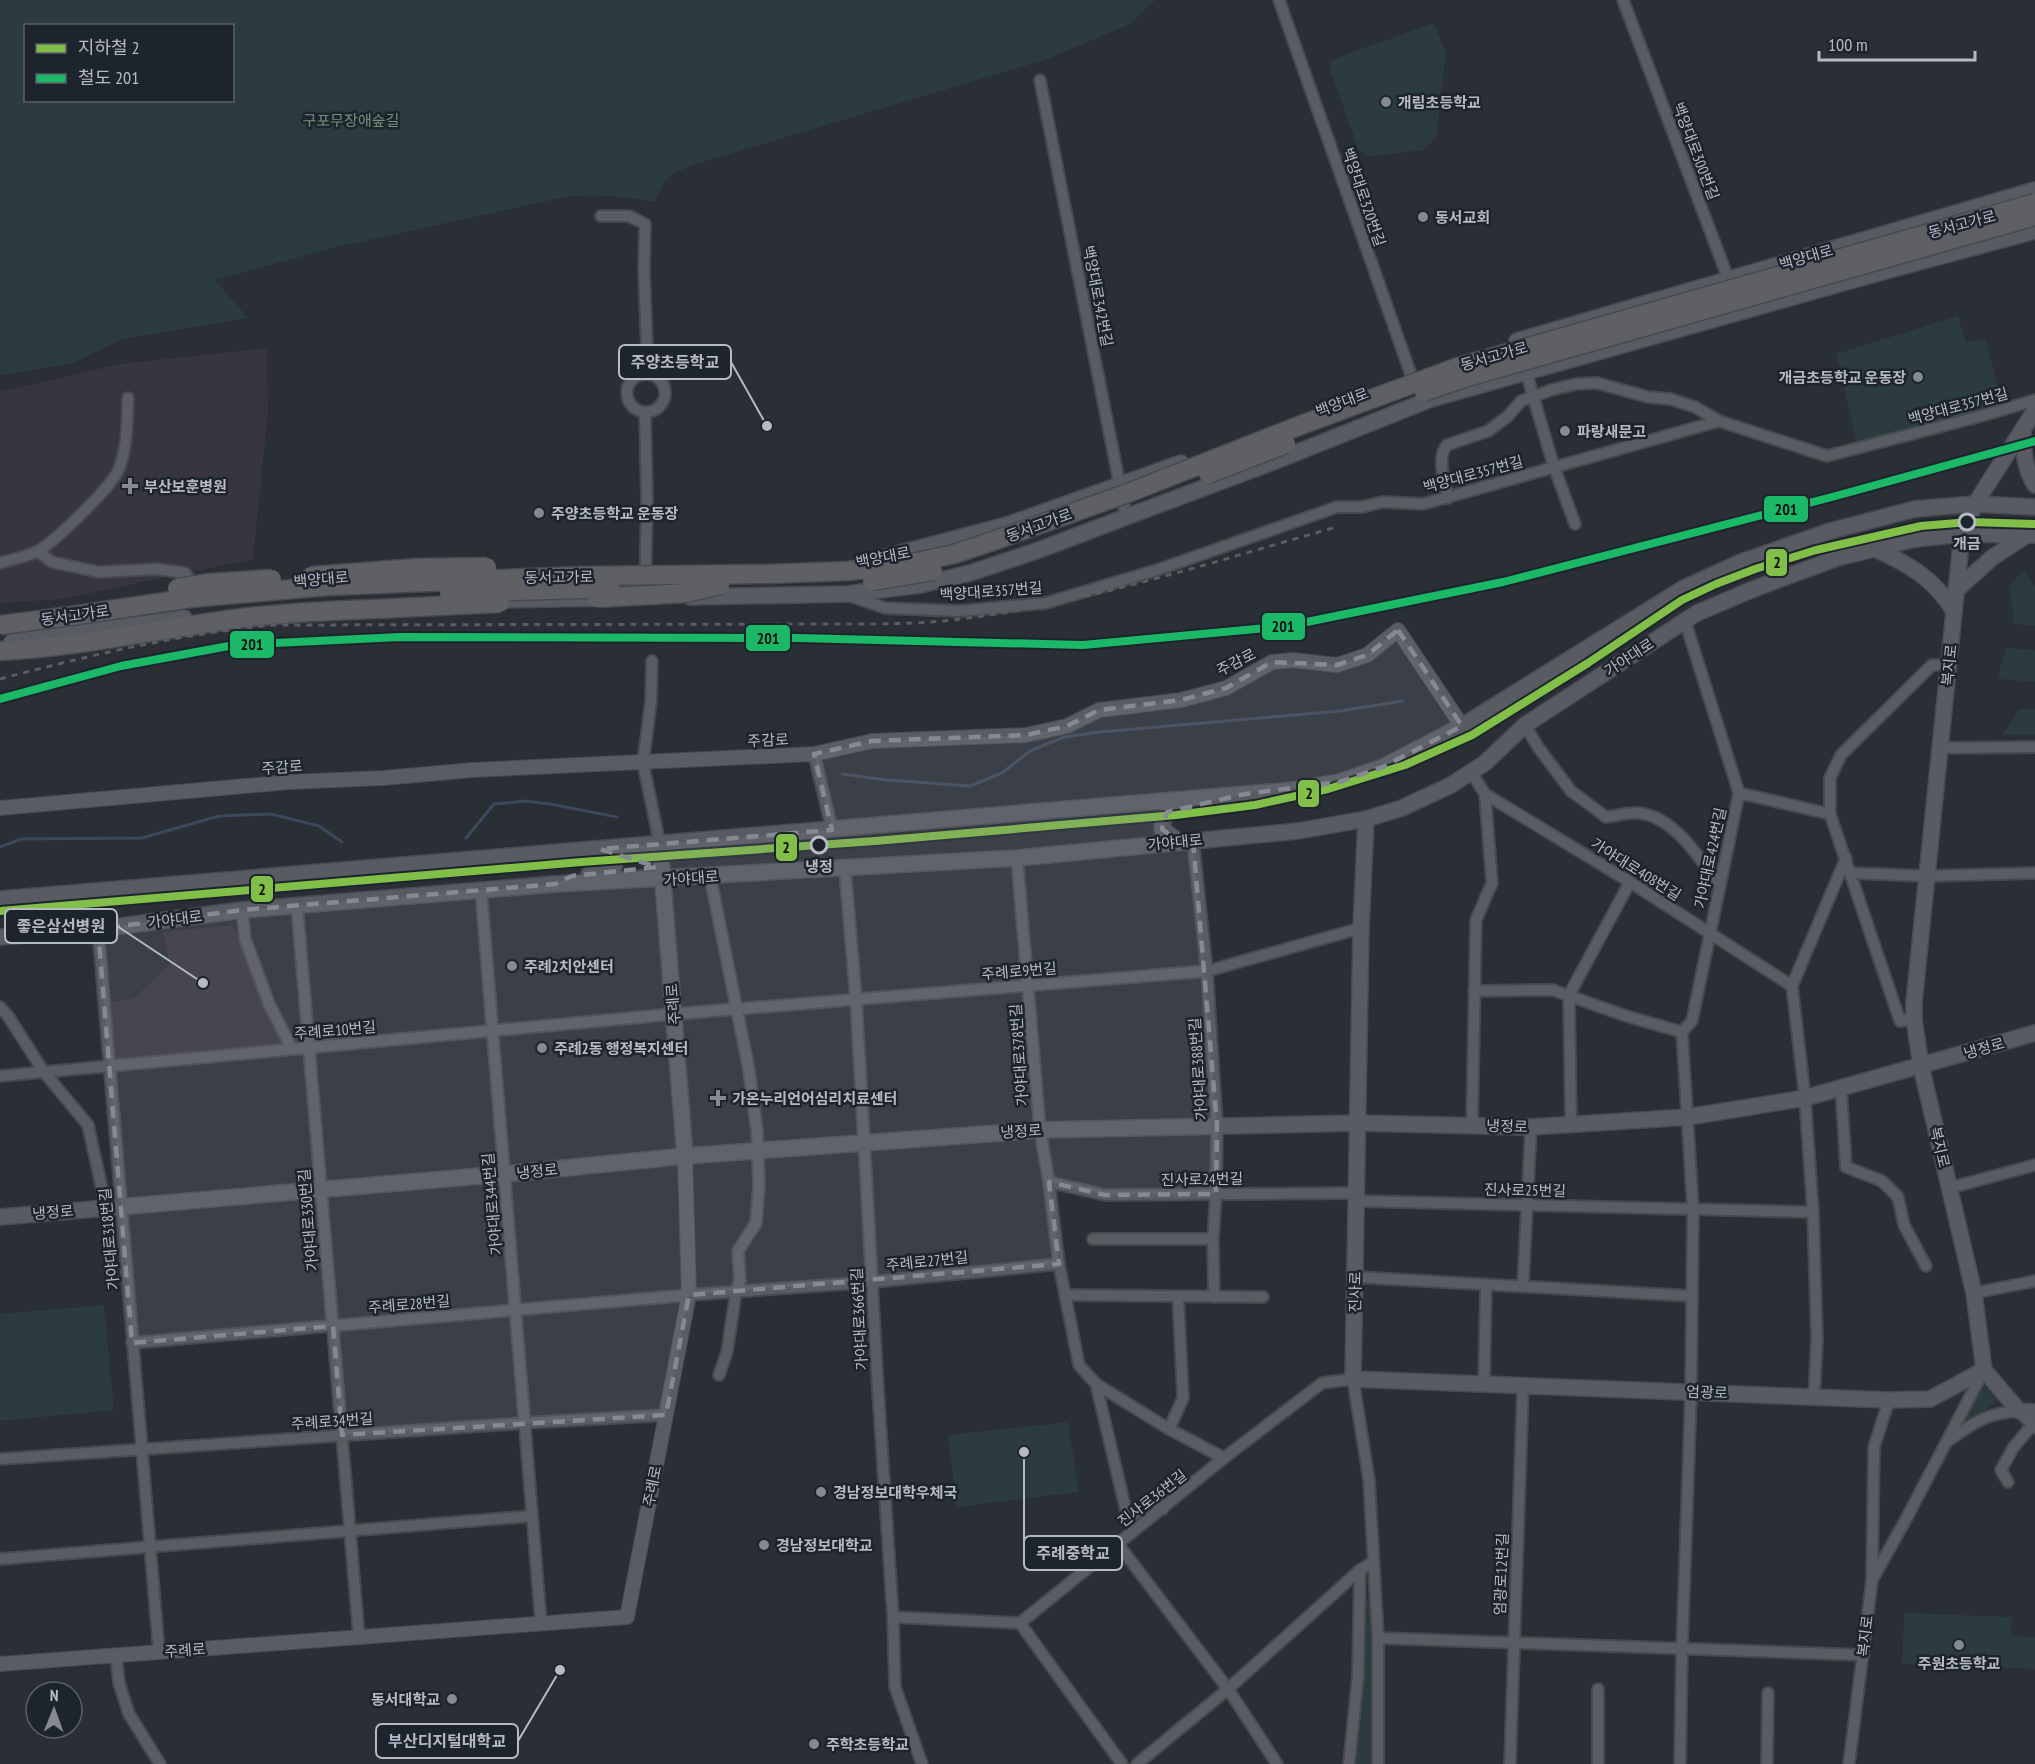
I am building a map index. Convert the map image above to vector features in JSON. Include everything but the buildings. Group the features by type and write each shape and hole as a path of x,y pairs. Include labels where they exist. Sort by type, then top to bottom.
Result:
{"highway":[{"name":"동서고가로","path":"0,623 214,596 328,586 580,576 848,572 954,554 1128,493 1301,425 1458,367 2035,203"},
{"name":"동서고가로","path":"0,636 226,605 366,596 720,585 847,584 911,576 960,565 1064,529 1336,424 1464,378 2035,216"},
{"path":"0,615 74,606 209,583 351,572 531,566 580,576"},
{"path":"0,651 37,649 229,620 333,611 687,593 720,585"}],"main road":[{"name":"백양대로","path":"0,623 115,607 199,592 317,578 394,574 814,568 871,561 1007,525 1467,356 2035,190"},
{"name":"백양대로","path":"0,644 238,612 390,602 847,594 920,585 970,573 1039,550 1421,403 1477,385 2035,231"},
{"name":"복지로","path":"1984,1370 1974,1293 1921,1066 1914,1019 1914,1002 1962,534 1975,504 2035,410"},
{"path":"2023,429 2024,454 2030,477 2035,485"},
{"name":"가야대로","path":"0,899 1293,790 1339,782 1383,767 1462,726 1684,588 1742,562 1830,531 1915,509 1975,504 2035,507"},
{"name":"가야대로","path":"0,937 98,928 242,910 555,884 662,880 1017,858 1299,831 1366,819 1402,808 1451,785 1485,763 1525,725 1685,621 1751,590 1838,558 1915,539 1962,534 2031,535"},
{"path":"1956,590 1992,557 2031,535"},
{"path":"1875,549 1917,570 1943,593 1954,611"},
{"path":"1186,841 1162,829 1167,812 1181,806 1229,801 1245,794"},
{"name":"진사로","path":"1353,1379 1361,928 1366,819"},
{"name":"주례로","path":"660,844 685,1156"},
{"path":"555,884 572,876 606,873 612,868 614,857 609,852 600,849"},
{"name":"냉정로","path":"0,1217 504,1174 685,1156 1040,1130 1358,1123 1530,1127 1688,1117 1805,1098 2035,1033"},
{"path":"1984,1370 2019,1411 2034,1421"},
{"name":"엄광로","path":"1353,1379 1890,1400 1930,1399 1984,1370"}],"street":[{"name":"백양대로320번길","path":"1279,0 1421,403"},
{"name":"백양대로300번길","path":"1623,0 1741,312"},
{"name":"백양대로342번길","path":"1040,80 1126,517"},
{"path":"601,216 628,216 645,224 644,270 648,374"},
{"path":"1526,372 1554,467 1575,524"},
{"path":"648,374 662,383 665,394 661,405 651,412 645,412 639,411 630,404 627,394 630,382 635,377 648,374"},
{"path":"1448,498 1442,468 1443,450 1447,445 1479,436 1507,417 1521,401 1551,390 1576,384 1597,383 1648,397 1671,399 1695,407 1719,421"},
{"path":"0,563 37,551 68,527 99,496 118,471 127,434 128,398"},
{"name":"백양대로357번길","path":"847,594 885,609 960,611 1046,603 1157,570 1337,507 1362,507 1382,502 1423,504 1719,421 1827,456 1985,416 2035,400"},
{"path":"645,412 647,500 645,598"},
{"path":"37,551 52,562 99,572 157,569 185,573 199,592"},
{"name":"가야대로424번길","path":"1682,1032 1692,1021 1739,793 1685,621"},
{"name":"주감로","path":"0,808 473,770 814,754 872,741 1026,735 1067,726 1099,710 1181,700 1226,687 1272,662 1293,660 1337,664 1367,655 1398,630 1462,726"},
{"path":"652,661 651,701 643,762 660,844"},
{"path":"1914,1019 1900,1021 1830,814 1830,778 1841,755 1932,665 1949,665"},
{"path":"1525,725 1538,747 1572,791 1606,817 1638,813 1668,823 1691,848 1720,886"},
{"path":"1940,748 2035,747"},
{"path":"814,754 832,830"},
{"name":"가야대로408번길","path":"1471,772 1485,794 1630,882 1792,986"},
{"path":"1739,793 1830,814"},
{"path":"1472,1124 1476,920 1492,883 1485,794"},
{"name":"가야대로388번길","path":"1186,841 1207,971 1217,1125 1213,1239 1214,1297"},
{"name":"가야대로378번길","path":"1017,858 1040,1130 1059,1264 1079,1365 1096,1384 1169,1429 1224,1458"},
{"path":"1814,1396 1817,1339 1813,1212 1805,1098 1792,986 1846,858"},
{"name":"가야대로366번길","path":"844,868 856,999 865,1142 893,1617 895,1687 922,1764"},
{"path":"1851,873 1927,876 2035,873"},
{"path":"710,876 749,1070 758,1151 759,1186 756,1223 740,1247 738,1258 740,1280 736,1292 727,1352 719,1375"},
{"path":"1571,1125 1569,995 1630,882"},
{"name":"가야대로344번길","path":"481,890 541,1623"},
{"name":"가야대로330번길","path":"297,906 359,1637"},
{"path":"242,910 245,939 269,1004 292,1049"},
{"name":"가야대로318번길","path":"98,928 109,1066 113,1207 132,1343 159,1652"},
{"name":"주례로9번길","path":"674,1014 1207,971 1361,928"},
{"path":"1474,991 1553,990 1626,1016 1682,1032 1693,1209 1680,1764"},
{"path":"0,1007 44,1072 88,1125 113,1207"},
{"name":"주례로10번길","path":"0,1076 674,1014"},
{"path":"1841,1088 1846,1167 1882,1181 1898,1197 1904,1225 1926,1266"},
{"path":"1523,1286 1530,1127"},
{"name":"주례로","path":"0,1664 627,1617 689,1295 685,1156"},
{"path":"1950,1188 2035,1165"},
{"name":"진사로24번길","path":"1049,1182 1105,1195 1216,1194 1356,1197"},
{"name":"진사로25번길","path":"1356,1197 1526,1206 1693,1209"},
{"path":"1693,1209 1813,1212"},
{"path":"1093,1239 1213,1239"},
{"name":"주례로27번길","path":"689,1295 873,1282 1059,1264"},
{"path":"1355,1277 1692,1296"},
{"path":"1974,1293 2035,1281"},
{"path":"1484,1384 1486,1285"},
{"name":"주례로28번길","path":"132,1343 689,1295"},
{"path":"1065,1295 1263,1297"},
{"path":"1169,1429 1183,1398 1178,1296"},
{"name":"복지로","path":"1849,1764 1872,1580 1984,1370"},
{"name":"진사로36번길","path":"1020,1623 1224,1458 1322,1383 1353,1379"},
{"name":"진사로","path":"1353,1379 1370,1480 1378,1638 1378,1764"},
{"name":"가야대로378번길","path":"1096,1384 1128,1519 1153,1500 1163,1509"},
{"name":"엄광로12번길","path":"1510,1764 1523,1386"},
{"path":"1872,1580 1874,1447 1890,1400"},
{"path":"1947,1442 1978,1420 1998,1412 2019,1411"},
{"name":"주례로34번길","path":"0,1458 666,1415"},
{"path":"2008,1482 2001,1470 2013,1448 2034,1421"},
{"path":"0,1559 532,1516"},
{"path":"1118,1544 1228,1689 1277,1764"},
{"path":"1137,1764 1228,1689 1360,1570 1373,1562"},
{"path":"1349,1764 1358,1676 1360,1570"},
{"path":"893,1617 1020,1623 1122,1764"},
{"path":"1378,1638 1863,1655"},
{"path":"116,1655 119,1683 129,1714 160,1764"},
{"path":"1598,1689 1598,1764"},
{"path":"1767,1764 1768,1693"}],"highlighted area":[{"path":"1398,630 1462,726 1383,767 1339,782 1245,794 1167,812 1162,829 1179,842 1193,840 1217,1125 1216,1194 1105,1195 1049,1182 1059,1264 689,1295 666,1415 342,1435 333,1326 132,1343 98,929 242,910 555,884 572,876 657,867 600,849 832,830 814,754 872,741 1026,735 1067,726 1099,710 1181,700 1226,688 1272,662 1337,665 1367,655"}],"shaded area":[{"name":"부산보훈병원","path":"267,348 268,412 253,559 62,599 0,603 0,392 119,364"},
{"path":"233,925 263,1006 283,1045 121,1061 114,1056 110,1002 133,999 170,965 163,932"}],"green space":[{"name":"구포무장애숲길","path":"0,0 1155,0 1130,24 1047,59 688,167 670,176 662,186 656,201 591,195 569,196 332,248 215,280 248,318 123,339 74,363 0,375"},
{"path":"1434,23 1446,54 1436,138 1424,150 1367,157 1358,148 1329,67 1331,60"},
{"name":"개금초등학교 운동장","path":"1958,316 1966,343 1986,338 2001,401 1979,414 1857,444 1836,354"},
{"path":"2024,570 2035,586 2035,626 2014,624 2009,585"},
{"path":"2006,648 2035,650 2035,682 1997,679"},
{"path":"2019,709 2035,709 2035,735 2002,735"},
{"path":"104,1305 114,1410 0,1421 0,1314"},
{"path":"1983,1385 2002,1399 1956,1429"},
{"path":"1068,1422 1079,1492 957,1507 948,1435"},
{"path":"1363,1599 1370,1600 1372,1764 1352,1764"},
{"path":"1904,1613 2012,1617 2011,1636 2035,1637 2035,1669 1902,1664"}],"waterway":[{"path":"842,774 970,786 1002,773 1030,751 1064,737 1340,711 1403,701"},
{"path":"466,838 494,804 525,801 617,817"},
{"path":"0,847 21,839 142,838 219,816 271,814 319,826 342,842"}],"railway":[{"path":"0,679 135,646 273,625 868,624 943,621 1042,606 1091,595 1333,528"}],"metro line":[{"name":"2","path":"0,911 581,862 875,841 1176,815 1255,805 1328,789 1405,765 1472,735 1588,663 1682,600 1755,569 1816,550 1921,526 1969,522 2035,524"}],"rail line":[{"name":"201","path":"0,699 121,666 234,645 400,637 798,638 1083,645 1287,626 1503,582 1832,497 2035,441"}],"place":[{"name":"개림초등학교","path":"1386,102"},
{"name":"동서교회","path":"1423,217"},
{"name":"개금초등학교 운동장","path":"1918,377"},
{"name":"주양초등학교","path":"767,426"},
{"name":"파랑새문고","path":"1565,431"},
{"name":"부산보훈병원","path":"130,486"},
{"name":"주양초등학교 운동장","path":"539,513"},
{"name":"개금","path":"1967,522"},
{"name":"냉정","path":"819,845"},
{"name":"주례2치안센터","path":"512,966"},
{"name":"좋은삼선병원","path":"203,983"},
{"name":"주례2동 행정복지센터","path":"542,1048"},
{"name":"가온누리언어심리치료센터","path":"718,1098"},
{"name":"주례중학교","path":"1024,1452"},
{"name":"경남정보대학우체국","path":"821,1492"},
{"name":"경남정보대학교","path":"764,1545"},
{"name":"주원초등학교","path":"1959,1645"},
{"name":"부산디지털대학교","path":"560,1670"},
{"name":"동서대학교","path":"452,1699"},
{"name":"주학초등학교","path":"814,1744"}]}
